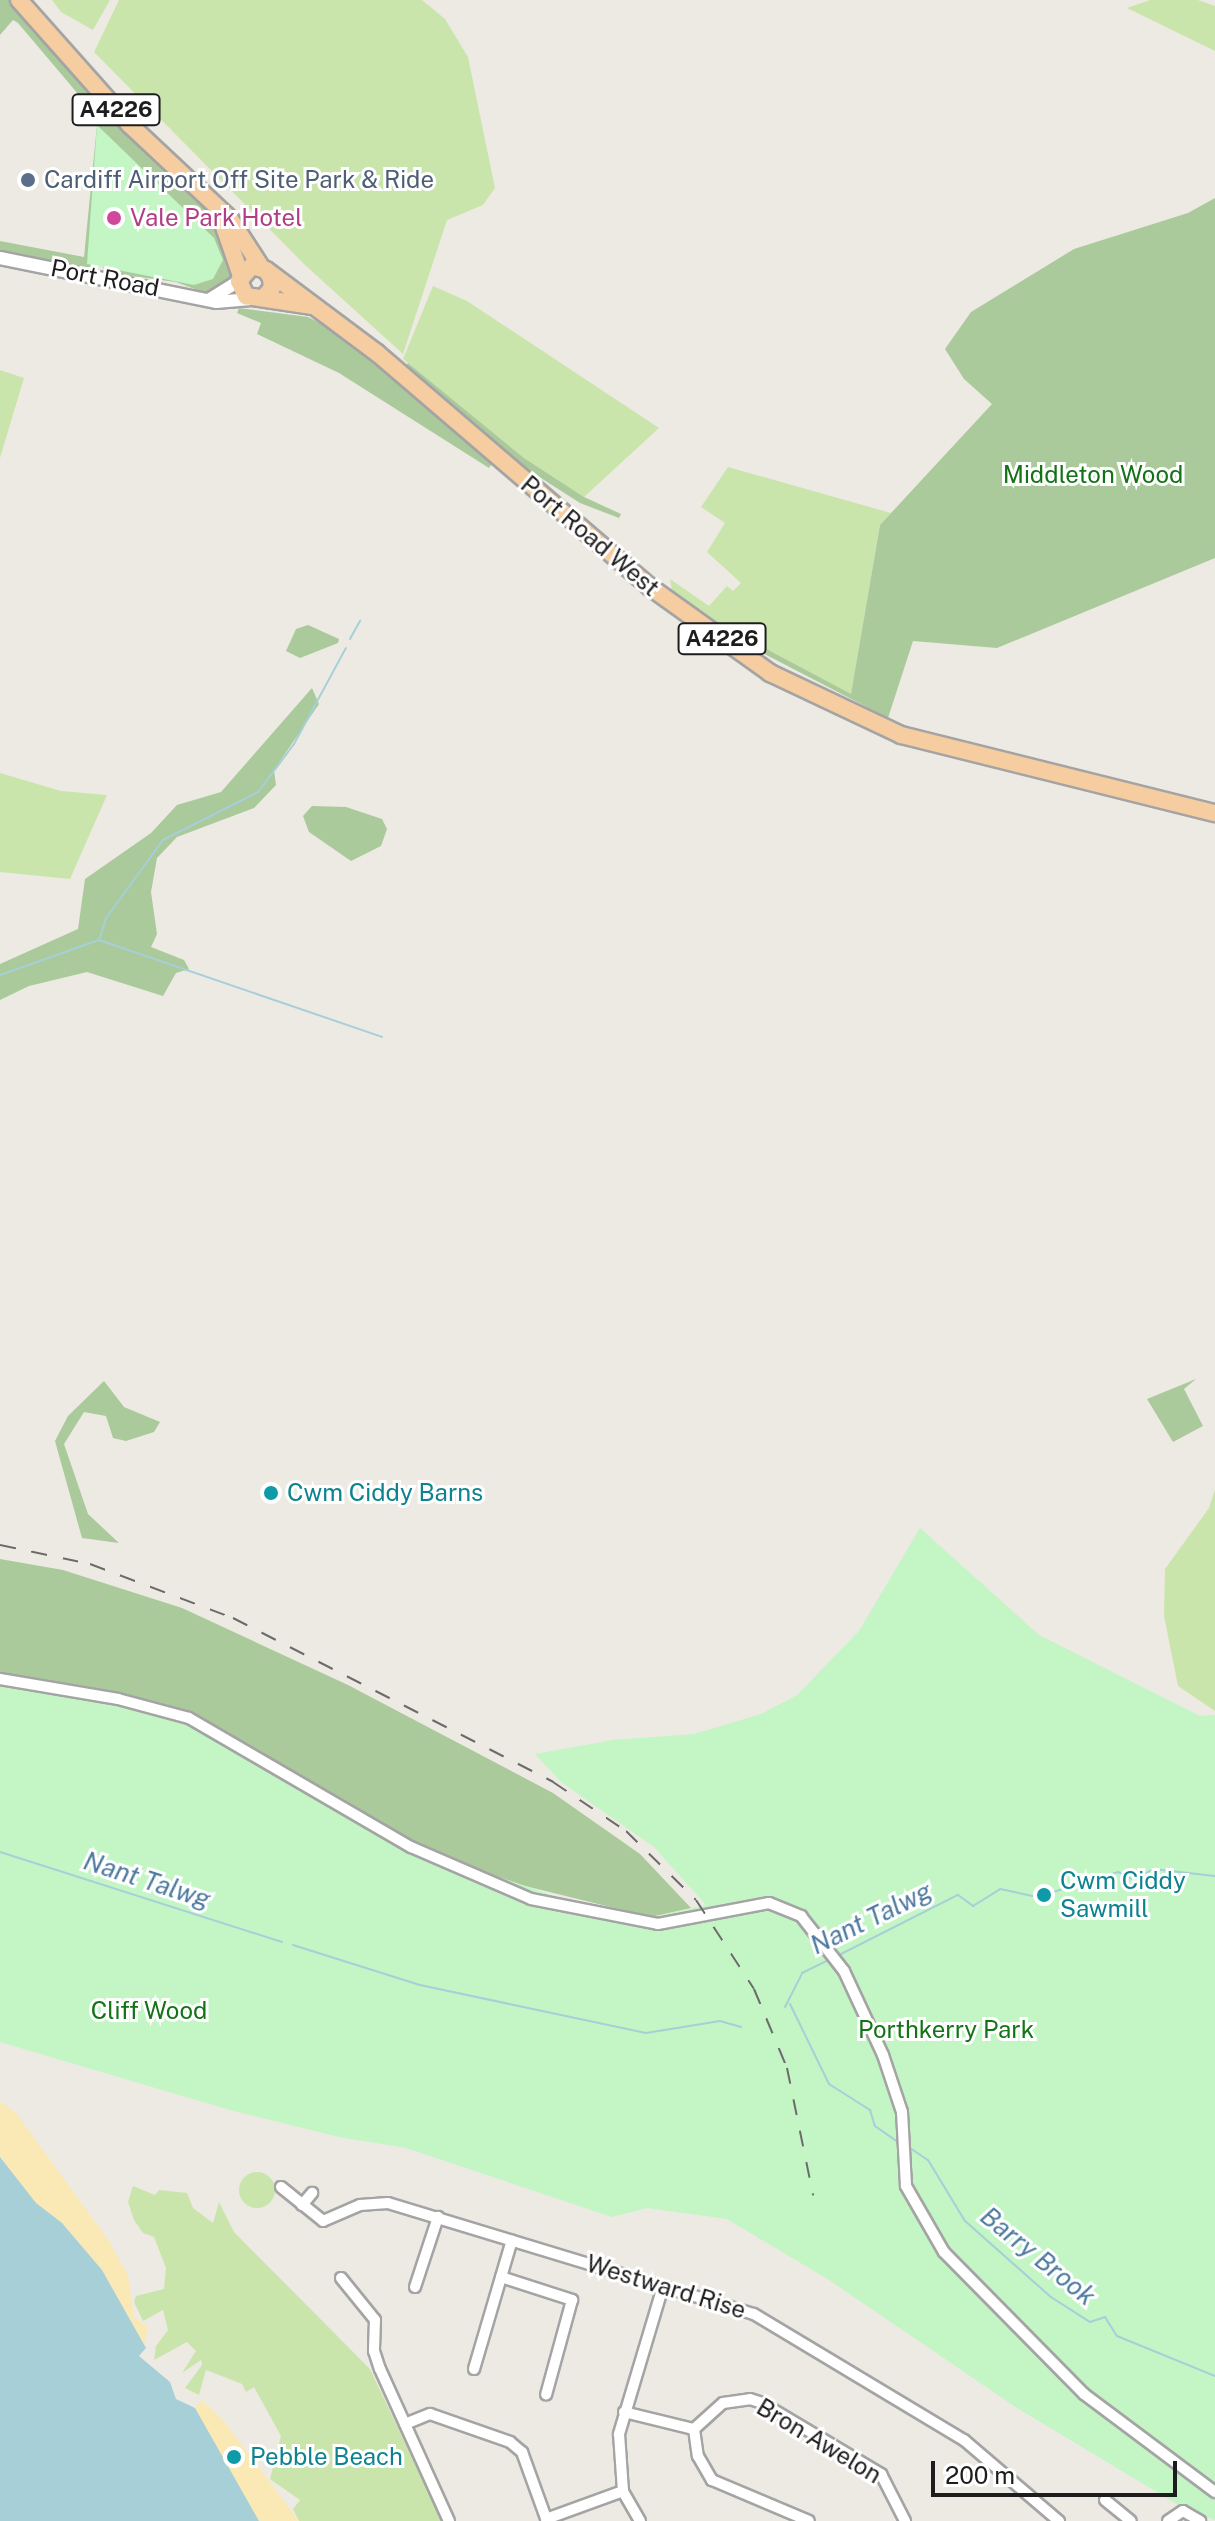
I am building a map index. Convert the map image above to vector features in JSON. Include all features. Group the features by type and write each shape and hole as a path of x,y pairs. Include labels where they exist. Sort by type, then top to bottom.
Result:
{"main road":[{"name":"A4226","path":"19,0 130,125 237,229 263,268"},
{"name":"A4226","path":"220,214 240,278 257,298"},
{"path":"240,278 252,266 263,268 272,288 257,298"},
{"name":"Port Road West","path":"263,268 377,353 650,587 770,673 901,735 1215,813"},
{"name":"Port Road West","path":"257,298 314,307"}],"street":[{"name":"Port Road","path":"0,258 210,299 257,298"},
{"path":"210,299 240,278"},
{"path":"0,1679 118,1699 189,1718 387,1835 531,1899 658,1924 769,1903 801,1916 835,1957 898,2092 906,2186 944,2252 1084,2394 1215,2492"},
{"name":"Westward Rise","path":"281,2187 323,2221 372,2202 438,2217 663,2286 721,2300 796,2336 964,2440 1059,2521"},
{"path":"302,2205 312,2193"},
{"path":"415,2287 438,2217"},
{"path":"474,2369 512,2240"},
{"path":"501,2277 572,2300 546,2395"},
{"path":"341,2278 375,2320 374,2351 449,2521"},
{"path":"640,2521 623,2491 617,2451 624,2412 663,2286"},
{"name":"Bron Awelon","path":"694,2429 723,2403 750,2399 762,2403 881,2474 905,2521"},
{"path":"624,2412 694,2429 698,2456 712,2480 809,2521"},
{"path":"405,2424 430,2414 510,2442 522,2452 547,2520 623,2491"},
{"path":"1105,2500 1131,2521"},
{"path":"1168,2521 1183,2511 1200,2521"}],"green space":[{"path":"0,0 13,0 99,103 214,215 236,270 227,284 205,293 176,282 109,273 99,264 84,269 0,250 0,241 84,257 97,125 95,114 18,23 13,20 0,35"},
{"path":"52,0 110,0 93,30 61,12"},
{"path":"119,0 422,0 445,19 468,57 495,188 483,205 447,220 403,354 305,265 94,52"},
{"path":"1150,0 1198,0 1215,6 1215,51 1127,8"},
{"path":"97,125 214,238 223,260 213,279 194,285 87,264"},
{"name":"Middleton Wood","path":"1215,198 1215,558 997,648 913,641 888,718 728,635 725,627 851,694 880,525 992,404 964,379 945,349 971,312 1074,249 1188,213"},
{"path":"433,286 467,301 659,428 584,497 524,458 403,359"},
{"path":"239,308 308,317 346,336 493,462 489,468 339,373 257,334 261,323 237,313"},
{"path":"408,363 524,458 584,497 621,514 619,518 580,503 519,464 404,370"},
{"path":"0,370 24,378 0,458"},
{"path":"728,467 891,513 880,525 851,695 725,628 728,635 673,596 670,579 709,606 727,586 733,591 741,583 707,552 725,523 701,507"},
{"path":"308,625 339,639 338,643 300,658 286,651 296,629"},
{"path":"312,688 319,704 274,770 276,785 254,808 177,837 157,858 151,892 157,934 151,947 184,960 189,969 176,973 163,996 87,972 29,986 0,1000 0,964 78,929 85,879 151,833 177,805 221,792"},
{"path":"0,773 61,791 107,795 70,879 0,872"},
{"path":"312,806 346,807 382,819 387,829 381,846 351,861 309,832 303,816"},
{"path":"1196,1379 1184,1389 1203,1426 1173,1442 1147,1399"},
{"path":"104,1381 124,1407 160,1422 154,1432 126,1441 113,1438 106,1416 84,1412 64,1444 88,1514 119,1543 82,1538 55,1441 68,1416"},
{"path":"1215,1489 1215,1711 1178,1686 1164,1616 1165,1569 1209,1508"},
{"name":"Porthkerry Park","path":"920,1528 1039,1635 1200,1716 1215,1715 1215,2520 1180,2506 1017,2408 829,2280 727,2219 647,2208 612,2217 406,2148 339,2137 230,2110 0,2042 0,1674 101,1689 191,1713 317,1793 441,1857 566,1900 651,1917 706,1905 654,1847 561,1782 535,1754 613,1740 694,1734 761,1714 797,1695 859,1631"},
{"path":"0,1559 63,1570 182,1608 348,1685 553,1793 640,1854 691,1908 651,1917 513,1883 441,1857 101,1689 0,1674"},
{"path":"257,2172 270,2177 275,2190 270,2203 257,2208 244,2203 239,2190 244,2177"},
{"path":"133,2186 155,2195 159,2190 187,2193 193,2208 213,2223 219,2202 234,2232 370,2369 442,2521 299,2521 293,2509 300,2500 270,2479 281,2436 254,2387 246,2392 242,2384 206,2370 199,2395 185,2388 202,2365 201,2360 182,2373 196,2351 187,2342 154,2360 156,2346 168,2330 163,2310 143,2321 134,2302 136,2296 164,2289 166,2268 154,2237 143,2233 134,2220 128,2202"}],"sand":[{"path":"0,2101 16,2113 109,2241 128,2276 134,2317 148,2327 144,2345 102,2270 62,2223 36,2203 0,2157"},
{"name":"Pebble Beach","path":"202,2400 223,2420 299,2521 259,2521 200,2425 195,2408"}],"water":[{"path":"0,2157 36,2203 62,2223 102,2270 146,2348 139,2356 170,2382 176,2399 195,2408 259,2521 0,2521"}],"waterway":[{"path":"350,639 360,621"},
{"path":"0,975 99,940 106,918 163,840 258,792 294,744 346,648"},
{"path":"99,940 382,1037"},
{"name":"Nant Talwg","path":"0,1852 282,1942"},
{"name":"Nant Talwg","path":"837,1956 958,1895 973,1906 1000,1889 1037,1897 1118,1872 1134,1880 1153,1869 1215,1876"},
{"name":"Nant Talwg","path":"293,1945 420,1985 646,2033 720,2021 741,2027"},
{"name":"Nant Talwg","path":"785,2007 802,1973 831,1959"},
{"name":"Barry Brook","path":"790,2004 829,2084 870,2110 875,2126 901,2144"},
{"name":"Barry Brook","path":"907,2146 928,2160 965,2221 1051,2297 1090,2322 1105,2317 1117,2336 1215,2376"}],"railway":[{"path":"0,1545 90,1564 233,1618 553,1782 626,1831 696,1900 754,1989 787,2068 813,2195"}],"place":[{"name":"Cardiff Airport Off Site Park & Ride","path":"28,180"},
{"name":"Vale Park Hotel","path":"114,218"},
{"name":"Cwm Ciddy Barns","path":"271,1493"},
{"name":"Cwm Ciddy Sawmill","path":"1044,1895"},
{"name":"Pebble Beach","path":"234,2457"}],"park label":[{"name":"Cliff Wood","path":"149,2011"}]}
